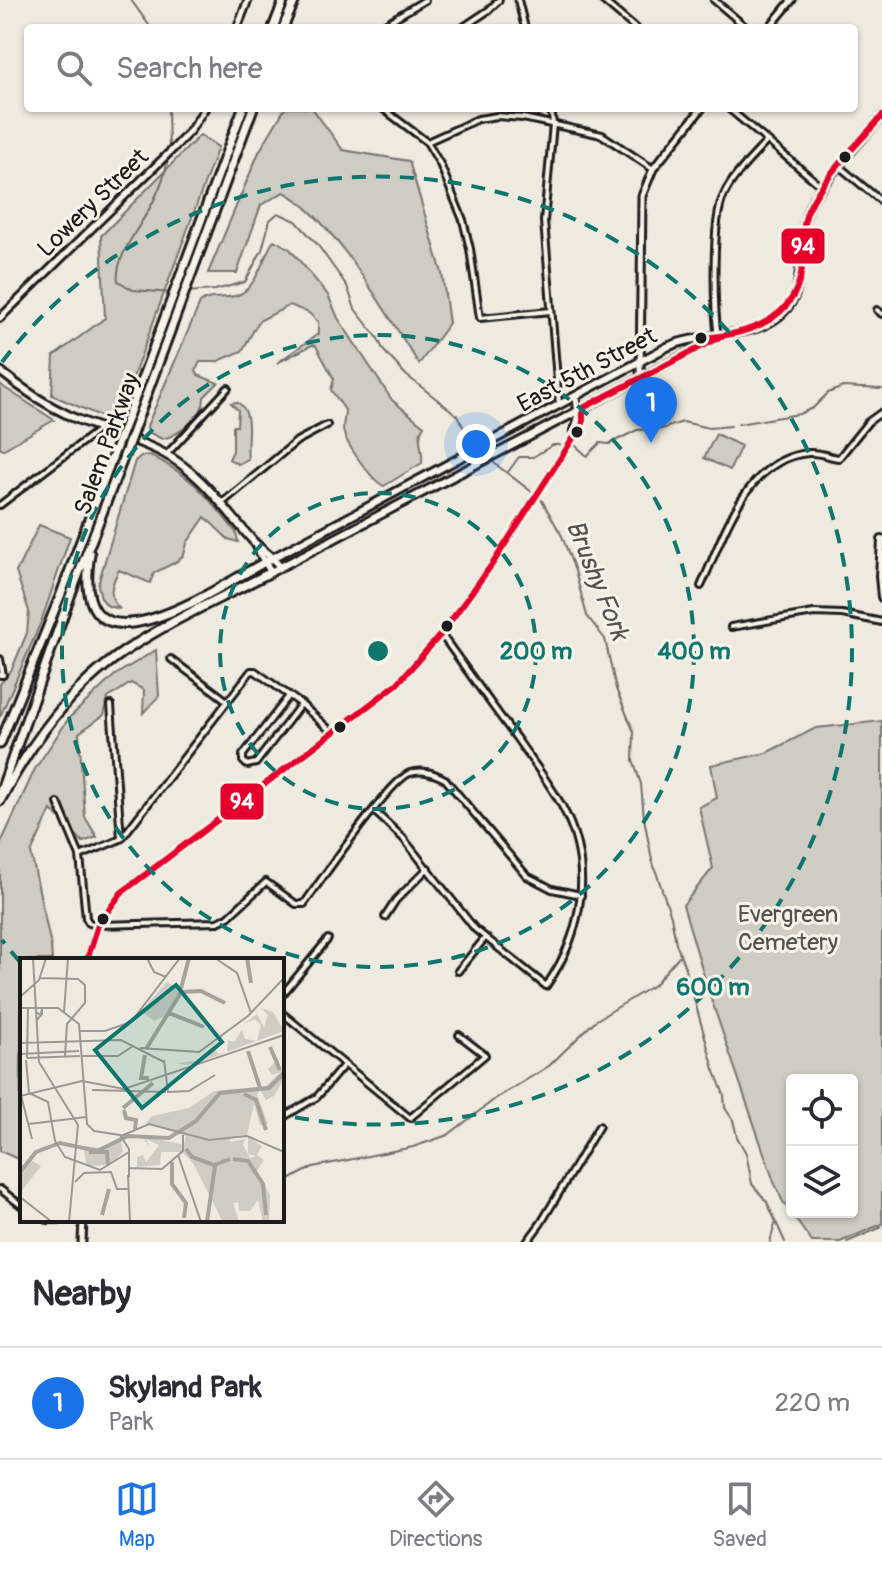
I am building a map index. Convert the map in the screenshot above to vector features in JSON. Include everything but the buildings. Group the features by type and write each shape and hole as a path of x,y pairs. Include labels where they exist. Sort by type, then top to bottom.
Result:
{"highway":[{"path":"275,24 284,0"},
{"path":"285,24 295,0"},
{"name":"Salem Parkway","path":"0,744 61,594 242,112"},
{"name":"Salem Parkway","path":"0,793 252,112"},
{"path":"92,542 86,579 90,601 106,618 124,624 142,623 163,616 265,562"},
{"path":"0,801 45,728 67,702 108,664 156,632 271,572"}],"main road":[{"name":"East 5th Street","path":"271,572 718,338 766,323 782,313 792,301 800,279 805,216 822,187 882,116"},
{"name":"East 5th Street","path":"265,562 640,362 681,342 718,338"},
{"path":"0,371 44,403 166,455 200,478 280,567"},
{"path":"882,540 882,597"},
{"path":"257,545 271,572"}],"street":[{"path":"239,24 248,0"},
{"path":"385,24 425,0"},
{"path":"468,24 499,0"},
{"path":"518,0 524,24"},
{"path":"602,0 630,24"},
{"path":"714,0 742,24"},
{"path":"772,24 792,0"},
{"name":"Lowery Street","path":"0,318 182,140 202,112"},
{"path":"387,112 427,142 440,164 463,220 480,318 551,311"},
{"path":"552,112 553,124 543,213 559,405"},
{"path":"640,379 641,206 645,186 653,169 699,112"},
{"path":"733,112 822,187"},
{"path":"427,142 487,117 509,116 602,135 653,169"},
{"path":"718,338 715,307 720,206 732,182 767,141"},
{"path":"840,167 882,202"},
{"path":"877,310 882,314"},
{"path":"166,455 228,388"},
{"path":"88,958 98,925 121,893 397,684 441,634 493,563 583,423 576,396"},
{"path":"701,586 738,505 759,479 774,466 800,454 819,453 839,458 868,422 882,412"},
{"path":"222,503 297,441 327,425"},
{"path":"0,505 101,428"},
{"path":"731,627 814,613 842,614 882,622"},
{"path":"374,811 403,838 485,938 546,986 561,964 578,919 581,895 579,852 563,807 441,634"},
{"path":"0,659 1,675"},
{"path":"171,659 226,700"},
{"path":"80,856 121,839 251,671 301,704 333,733"},
{"path":"289,696 243,755 247,765 256,763 301,704"},
{"path":"111,705 121,839"},
{"path":"58,803 80,856 86,918 89,923 98,925 218,922 228,917 266,882 296,904 304,904 387,792 407,774 430,771 445,779 527,876 552,889 581,895"},
{"path":"385,917 396,900 428,868"},
{"path":"458,971 485,938"},
{"path":"284,993 328,939"},
{"path":"284,1015 410,1118 485,1055 459,1035"},
{"path":"284,1117 317,1097 343,1065"},
{"path":"527,1242 599,1126"},
{"path":"0,1189 20,1204"},
{"path":"82,1242 83,1222"}],"green space":[{"path":"283,112 315,112 343,150 409,161 442,273 449,323 419,364 339,244 302,204 284,192 261,205 237,273 208,273 259,152"},
{"path":"200,135 218,147 116,423 52,395 54,356 105,318 101,236"},
{"path":"274,240 290,249 328,295 338,318 392,400 424,426 420,435 422,463 384,486 366,469 348,443 343,429 345,410 331,390 334,379 316,346 312,345 277,363 318,334 318,322 309,313 290,305 259,321 242,351 216,362 200,362 196,370 198,375 218,383 204,397 200,411 190,423 162,439 148,432 147,426 200,303 245,291"},
{"path":"0,384 54,420 4,449 0,448"},
{"path":"237,402 243,407 248,420 248,459 238,464 229,459 233,451 233,426 237,426 238,410 231,403"},
{"path":"716,434 741,446 730,470 704,458"},
{"path":"150,455 178,471 198,488 236,532 238,542 228,539 205,517 187,543 184,555 154,573 150,583 119,570 112,591 113,600 120,609 108,606 101,598 98,585 135,461 141,456"},
{"path":"39,525 70,537 41,622 0,717 0,684 12,669 27,633 29,611 16,572"},
{"path":"156,650 159,696 143,713 144,690 131,683 108,698 104,715 79,733 85,817 97,837 83,842 51,810 31,853 52,958 20,958 20,1160 0,1151 0,845 35,769 69,718 115,675"},
{"name":"Evergreen Cemetery","path":"882,721 882,1224 840,1242 812,1242 795,1218 858,1218 858,1074 786,1074 786,1206 774,1182 710,996 683,905 713,868 699,807 717,798 711,765 766,753 816,728"}],"waterway":[{"name":"Brushy Fork","path":"131,0 148,24"},
{"name":"Brushy Fork","path":"168,112 169,151"},
{"name":"Brushy Fork","path":"168,157 157,195 121,261 118,281 133,290 172,293"},
{"name":"Brushy Fork","path":"186,292 215,290 245,282 262,250 270,220 278,213 296,221 347,286 355,309 384,351 406,375 457,415 468,436 485,456"},
{"path":"738,424 799,414 813,408 828,393 843,387 882,389"},
{"path":"575,445 587,456 600,443 609,444 637,430 661,429 683,422 709,428 731,426"},
{"path":"508,472 519,457 533,457 553,445 560,445"},
{"name":"Brushy Fork","path":"490,460 541,499 562,536 587,616 605,639 616,689 634,732 633,760 641,784 652,860 724,1095 725,1108 746,1153 752,1184 767,1202 785,1242"},
{"path":"284,1183 313,1167 413,1147 448,1135 495,1099 549,1066 595,1021 654,985 679,956"},
{"path":"770,1242 775,1224"},
{"path":"847,1242 882,1227"}],"transit line":[{"name":"94","path":"701,338 751,329 779,313 790,301 802,268 803,230 809,208 833,171 882,116"},
{"name":"94","path":"88,958 98,925 121,893 397,684 441,634 493,563 583,423 583,408 718,338"}],"place":[{"name":"Skyland Park","path":"651,443"}]}
